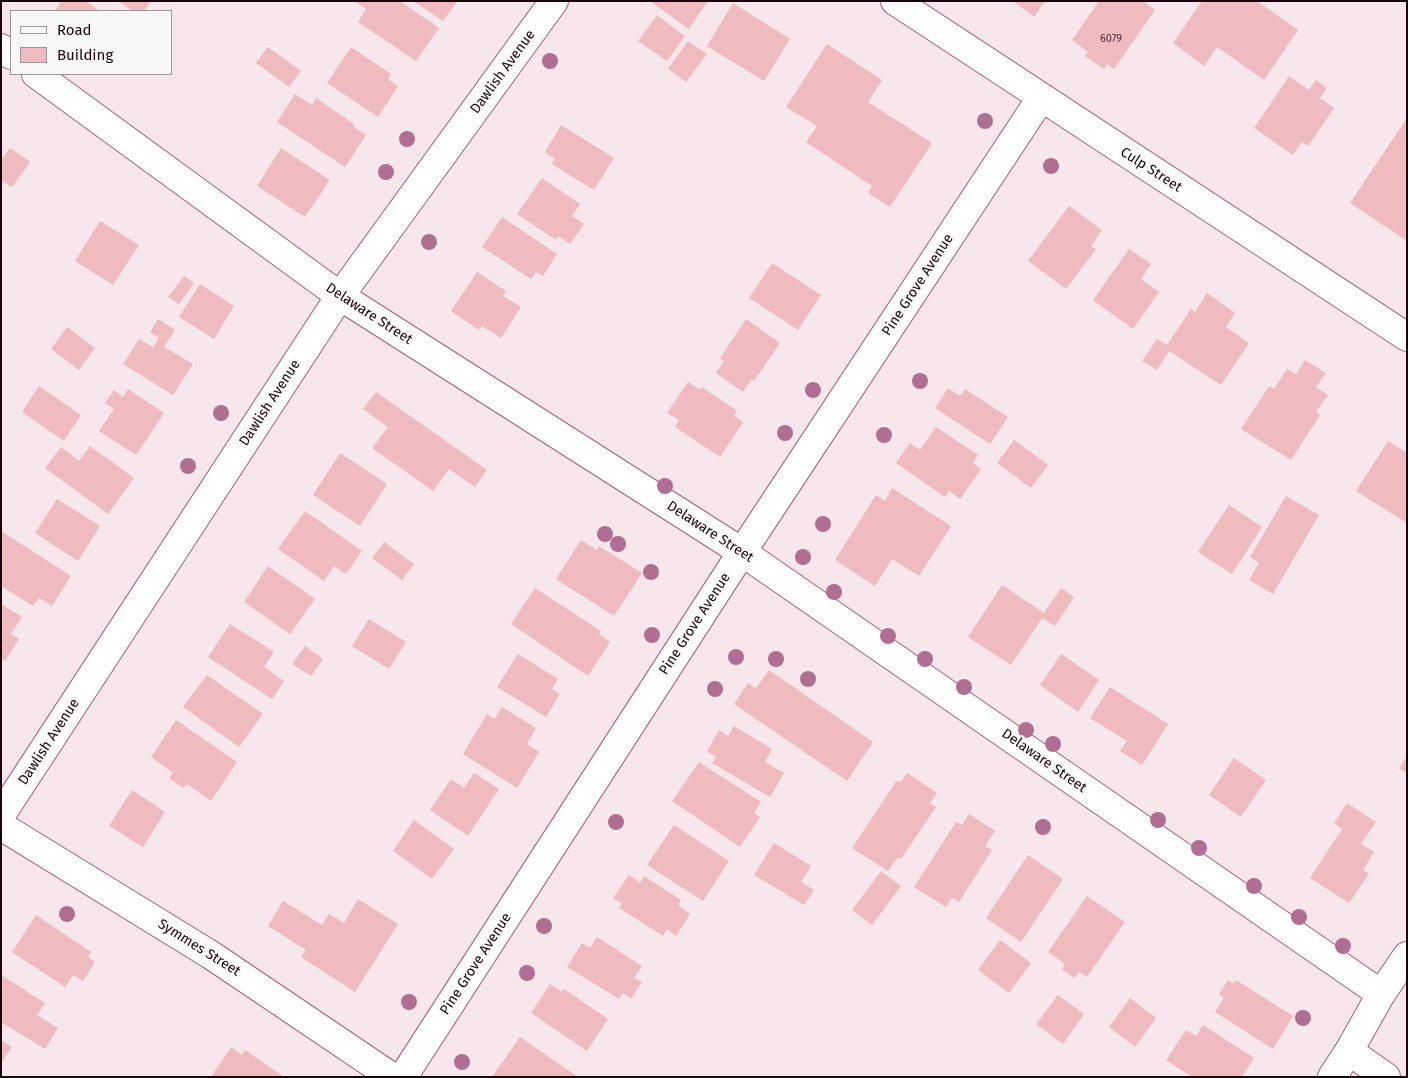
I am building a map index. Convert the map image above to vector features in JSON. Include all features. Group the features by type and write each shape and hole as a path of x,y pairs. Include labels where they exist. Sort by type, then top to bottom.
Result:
{"street":[{"name":"Dawlish Avenue","path":"1,815 340,296 554,1"},
{"name":"Culp Street","path":"895,1 1407,338"},
{"name":"Delaware Street","path":"37,75 340,296 742,552 1381,994"},
{"name":"Pine Grove Avenue","path":"403,1077 742,552 1041,98"},
{"name":"Symmes Street","path":"1,826 211,955 392,1077"},
{"path":"1332,1077 1381,994 1407,956"},
{"path":"1349,1051 1386,1077"}],"building":[{"path":"62,1 86,1 99,10 56,10"},
{"path":"118,1 151,1 145,10 132,10"},
{"path":"355,1 400,1 439,28 416,61 358,22 366,9"},
{"path":"413,1 454,1 456,3 443,21"},
{"path":"650,1 708,1 689,29"},
{"path":"1013,1 1045,1 1034,17"},
{"path":"1099,1 1143,1 1155,10 1114,69 1107,64 1104,69 1085,56 1088,52 1072,40"},
{"path":"1202,1 1257,1 1298,30 1264,80 1217,47 1204,66 1173,43"},
{"path":"733,3 790,39 764,81 707,46"},
{"path":"657,15 685,36 667,61 638,41"},
{"path":"688,41 707,54 686,82 668,69"},
{"path":"827,44 882,80 868,102 932,143 890,207 868,193 872,186 806,142 817,126 786,107"},
{"path":"268,47 301,71 289,87 256,63"},
{"path":"351,47 391,74 388,79 398,86 378,117 327,83"},
{"path":"1289,76 1309,90 1316,80 1327,88 1320,98 1334,108 1308,146 1302,142 1293,155 1254,128"},
{"path":"295,94 312,105 316,98 354,124 353,126 366,135 345,167 277,122"},
{"path":"1407,118 1407,241 1350,203"},
{"path":"561,125 614,158 594,190 552,164 555,159 545,152"},
{"path":"10,148 30,162 12,187 1,180 1,157 3,158"},
{"path":"281,148 330,180 305,217 257,186"},
{"path":"542,178 580,204 572,216 584,224 570,244 558,236 556,240 517,214"},
{"path":"1069,206 1102,230 1091,246 1096,249 1066,289 1028,261"},
{"path":"502,217 557,254 543,276 536,272 531,279 482,247"},
{"path":"100,221 139,245 113,285 75,261"},
{"path":"1129,249 1151,264 1141,279 1159,292 1133,329 1093,300"},
{"path":"772,263 821,295 798,330 749,298"},
{"path":"477,272 506,291 503,296 521,307 501,338 482,326 479,330 451,311"},
{"path":"184,276 194,283 179,304 168,297"},
{"path":"200,284 234,306 214,339 179,317"},
{"path":"1207,293 1235,313 1226,327 1249,343 1221,385 1169,351 1157,370 1142,361 1157,339 1167,345 1191,309 1195,312"},
{"path":"158,319 175,330 164,347 193,364 173,395 123,364 139,339 153,347 159,338 150,332"},
{"path":"746,319 780,343 754,381 752,379 743,392 716,373 724,361 720,358"},
{"path":"67,327 95,348 79,370 51,349"},
{"path":"1305,360 1326,373 1316,387 1328,395 1316,412 1320,415 1291,460 1241,429 1269,386 1274,389 1287,369 1296,374"},
{"path":"688,382 700,390 702,387 737,411 734,416 743,422 720,457 675,427 679,420 667,413"},
{"path":"39,386 81,415 64,441 22,412"},
{"path":"948,388 960,396 965,389 1008,417 990,444 935,408"},
{"path":"128,389 164,413 136,455 99,431 114,409 105,403 114,390 123,397"},
{"path":"376,392 487,470 475,487 449,469 433,491 372,448 388,427 363,409"},
{"path":"936,427 978,455 973,463 981,469 960,499 949,491 945,497 896,463 910,443 920,450"},
{"path":"1014,440 1048,465 1031,488 997,463"},
{"path":"1388,441 1407,453 1407,523 1356,491"},
{"path":"90,446 134,478 108,514 45,468 61,447 79,461"},
{"path":"340,453 387,484 360,526 313,495"},
{"path":"892,488 951,526 919,576 892,559 875,586 835,560 876,495 885,501"},
{"path":"1286,496 1319,515 1273,594 1249,580 1259,563 1250,557"},
{"path":"57,499 100,526 78,561 35,533"},
{"path":"1229,505 1262,527 1232,574 1198,552"},
{"path":"305,511 362,551 346,574 334,566 324,581 278,549"},
{"path":"1,531 71,576 52,606 39,598 33,606 1,586"},
{"path":"581,540 597,550 599,546 642,573 614,616 556,579"},
{"path":"384,542 414,564 402,580 372,558"},
{"path":"268,566 315,599 290,634 244,602"},
{"path":"1002,585 1044,613 1061,588 1074,597 1055,626 1042,618 1011,665 968,637"},
{"path":"535,588 601,631 599,634 610,642 588,676 511,624"},
{"path":"1,604 22,617 11,634 19,639 5,661 1,658"},
{"path":"369,619 406,642 389,669 352,646"},
{"path":"230,624 274,652 264,667 284,681 272,699 208,657"},
{"path":"305,646 323,659 311,676 292,664"},
{"path":"518,654 558,679 552,689 560,694 546,717 497,687"},
{"path":"1061,654 1099,680 1078,712 1040,685"},
{"path":"769,670 873,742 847,781 734,704 748,683 756,688"},
{"path":"207,675 263,714 239,747 183,707"},
{"path":"1110,687 1168,724 1142,765 1120,751 1127,741 1090,718"},
{"path":"502,707 536,728 527,744 539,752 517,788 463,754 487,714 494,719"},
{"path":"176,720 237,762 211,801 187,784 183,788 169,778 173,773 151,757"},
{"path":"734,726 772,749 765,762 784,773 770,797 712,763 716,757 707,751 719,730 728,736"},
{"path":"1407,756 1407,773 1399,768"},
{"path":"1234,758 1266,780 1241,817 1209,795"},
{"path":"699,762 761,802 754,813 760,817 740,847 672,801"},
{"path":"474,773 499,789 468,836 430,810 451,779 464,788"},
{"path":"907,773 937,793 930,803 936,807 901,859 898,857 888,871 852,848 897,780 901,782"},
{"path":"132,790 165,812 143,847 109,826"},
{"path":"1347,803 1376,822 1361,844 1374,852 1363,870 1369,874 1349,903 1310,878 1342,829 1334,823"},
{"path":"969,814 995,831 985,846 992,850 959,902 952,898 946,907 914,887 956,822 962,825"},
{"path":"414,820 454,849 432,879 393,851"},
{"path":"674,825 729,861 703,901 647,865"},
{"path":"774,843 811,866 801,882 814,890 804,905 754,875"},
{"path":"1028,855 1063,879 1021,942 986,918"},
{"path":"881,871 901,886 872,925 852,910"},
{"path":"629,875 640,883 644,876 681,900 678,905 690,914 676,936 667,929 663,936 619,908 622,904 613,898"},
{"path":"1087,896 1125,922 1087,977 1079,972 1074,978 1062,969 1065,964 1048,952"},
{"path":"358,899 398,924 355,992 301,957 306,950 268,926 283,901 322,925 329,914 344,923"},
{"path":"36,915 91,952 88,957 95,962 83,981 73,975 65,987 12,952"},
{"path":"597,937 642,966 634,978 642,982 631,999 623,993 619,999 567,967 582,943 590,948"},
{"path":"1000,940 1031,963 1009,993 978,970"},
{"path":"1,975 45,1003 37,1015 58,1028 45,1049 1,1022"},
{"path":"1228,980 1234,984 1236,980 1293,1016 1273,1049 1215,1012 1224,998 1219,994"},
{"path":"550,984 562,992 564,989 608,1019 587,1051 531,1013"},
{"path":"1058,995 1084,1014 1063,1044 1036,1024"},
{"path":"1130,998 1156,1018 1135,1047 1109,1027"},
{"path":"1203,1025 1254,1058 1242,1077 1192,1077 1166,1060 1186,1030 1196,1036"},
{"path":"520,1037 578,1077 492,1077"},
{"path":"1,1040 12,1047 1,1063"},
{"path":"231,1047 242,1055 245,1050 284,1077 211,1077"}]}
